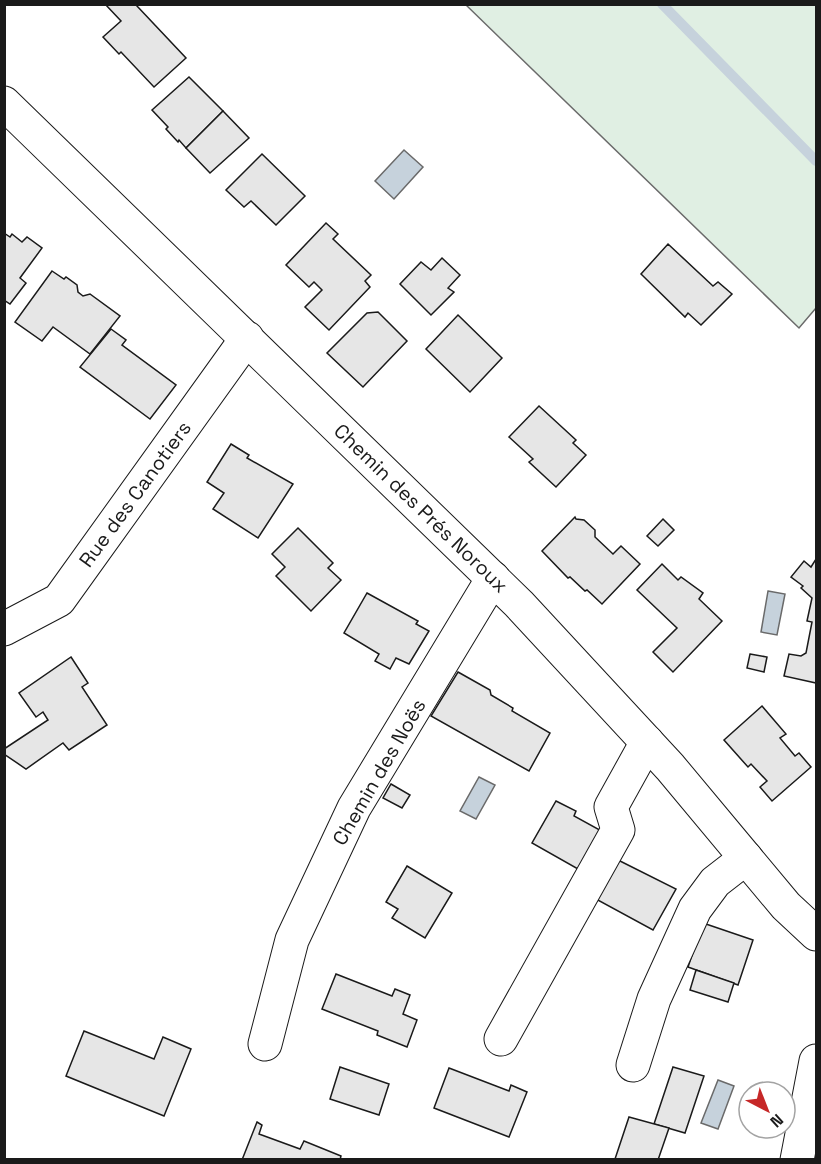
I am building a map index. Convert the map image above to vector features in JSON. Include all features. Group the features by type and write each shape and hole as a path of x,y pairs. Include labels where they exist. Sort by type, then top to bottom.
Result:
{"street":[{"name":"Chemin des Prés Noroux","path":"4,103 494,578 648,742 786,906 816,934"},
{"name":"Rue des Canotiers","path":"5,627 59,600 247,338"},
{"name":"Chemin des Noës","path":"265,1044 292,940 354,808 494,578"},
{"path":"501,1040 618,830 611,807 648,742"},
{"path":"633,1065 654,999 695,909 715,882 746,858"},
{"path":"796,1160 816,1061"}],"green space":[{"path":"466,5 816,5 816,308 799,328"}],"shaded area":[{"path":"404,150 423,167 394,199 375,181"},
{"path":"768,591 785,594 777,635 761,632"},
{"path":"479,777 495,785 476,819 460,811"},
{"path":"718,1080 734,1086 718,1129 701,1123"}],"building":[{"path":"105,4 139,4 137,6 186,58 154,87 121,52 119,54 103,37 121,21"},
{"path":"189,77 223,111 186,148 166,129 168,127 152,110"},
{"path":"223,111 249,138 210,173 186,148"},
{"path":"262,154 305,196 276,225 251,201 244,207 226,190"},
{"path":"326,223 338,234 333,239 371,275 365,281 370,287 329,330 305,307 322,290 314,282 309,287 286,265"},
{"path":"4,233 10,237 12,234 22,242 27,237 42,248 20,278 26,283 10,304 4,300"},
{"path":"668,244 713,286 718,282 732,294 701,325 688,313 685,317 641,274"},
{"path":"442,258 460,275 448,288 454,292 431,315 400,284 421,262 431,270"},
{"path":"52,271 77,285 78,292 83,296 90,294 120,316 90,354 53,327 42,341 15,322"},
{"path":"378,312 407,341 363,387 327,353 367,313"},
{"path":"458,315 502,358 470,392 426,349"},
{"path":"111,329 126,340 122,345 176,385 150,419 80,367"},
{"path":"539,406 576,440 573,443 586,455 556,487 529,462 533,459 509,437"},
{"path":"231,444 249,455 247,458 293,484 258,538 213,509 224,493 207,482"},
{"path":"575,517 584,520 595,530 595,537 613,554 621,546 640,564 602,604 570,577 568,578 542,551"},
{"path":"663,519 674,530 658,546 647,536"},
{"path":"298,528 333,563 328,568 341,580 311,611 276,576 285,567 272,554"},
{"path":"816,559 816,683 784,676 789,654 801,656 806,653 812,622 807,621 812,598 801,588 803,586 791,577 804,561 811,567"},
{"path":"662,564 678,580 681,577 703,593 699,599 722,621 673,672 653,652 677,628 637,590"},
{"path":"367,593 418,621 416,624 429,631 409,664 396,658 390,669 375,661 379,654 344,633"},
{"path":"750,654 767,657 764,672 747,668"},
{"path":"71,657 88,683 82,687 107,725 69,750 63,743 26,769 4,754 4,749 48,720 43,712 36,717 19,693"},
{"path":"458,672 490,690 491,695 513,708 512,711 550,733 529,771 431,716"},
{"path":"762,706 786,734 780,738 795,756 799,753 811,767 772,801 760,787 767,781 751,764 748,767 724,740"},
{"path":"391,784 410,795 402,808 383,798"},
{"path":"556,801 576,811 574,816 607,834 585,873 532,843"},
{"path":"616,859 676,889 653,930 594,898"},
{"path":"407,866 452,893 425,938 392,918 398,909 386,902"},
{"path":"703,923 753,940 738,985 688,967"},
{"path":"696,970 734,983 728,1002 690,990"},
{"path":"336,974 392,996 395,989 410,995 403,1014 417,1020 407,1047 377,1035 378,1031 322,1009"},
{"path":"84,1031 154,1059 163,1037 191,1049 164,1116 66,1076"},
{"path":"340,1067 389,1084 379,1115 330,1099"},
{"path":"673,1067 704,1076 685,1133 654,1124"},
{"path":"449,1068 509,1091 511,1085 527,1092 509,1137 434,1108"},
{"path":"629,1117 669,1128 658,1160 615,1159"},
{"path":"257,1122 262,1125 259,1134 300,1149 304,1141 341,1156 340,1160 242,1160"}],"waterway":[{"path":"662,4 816,161"}]}
